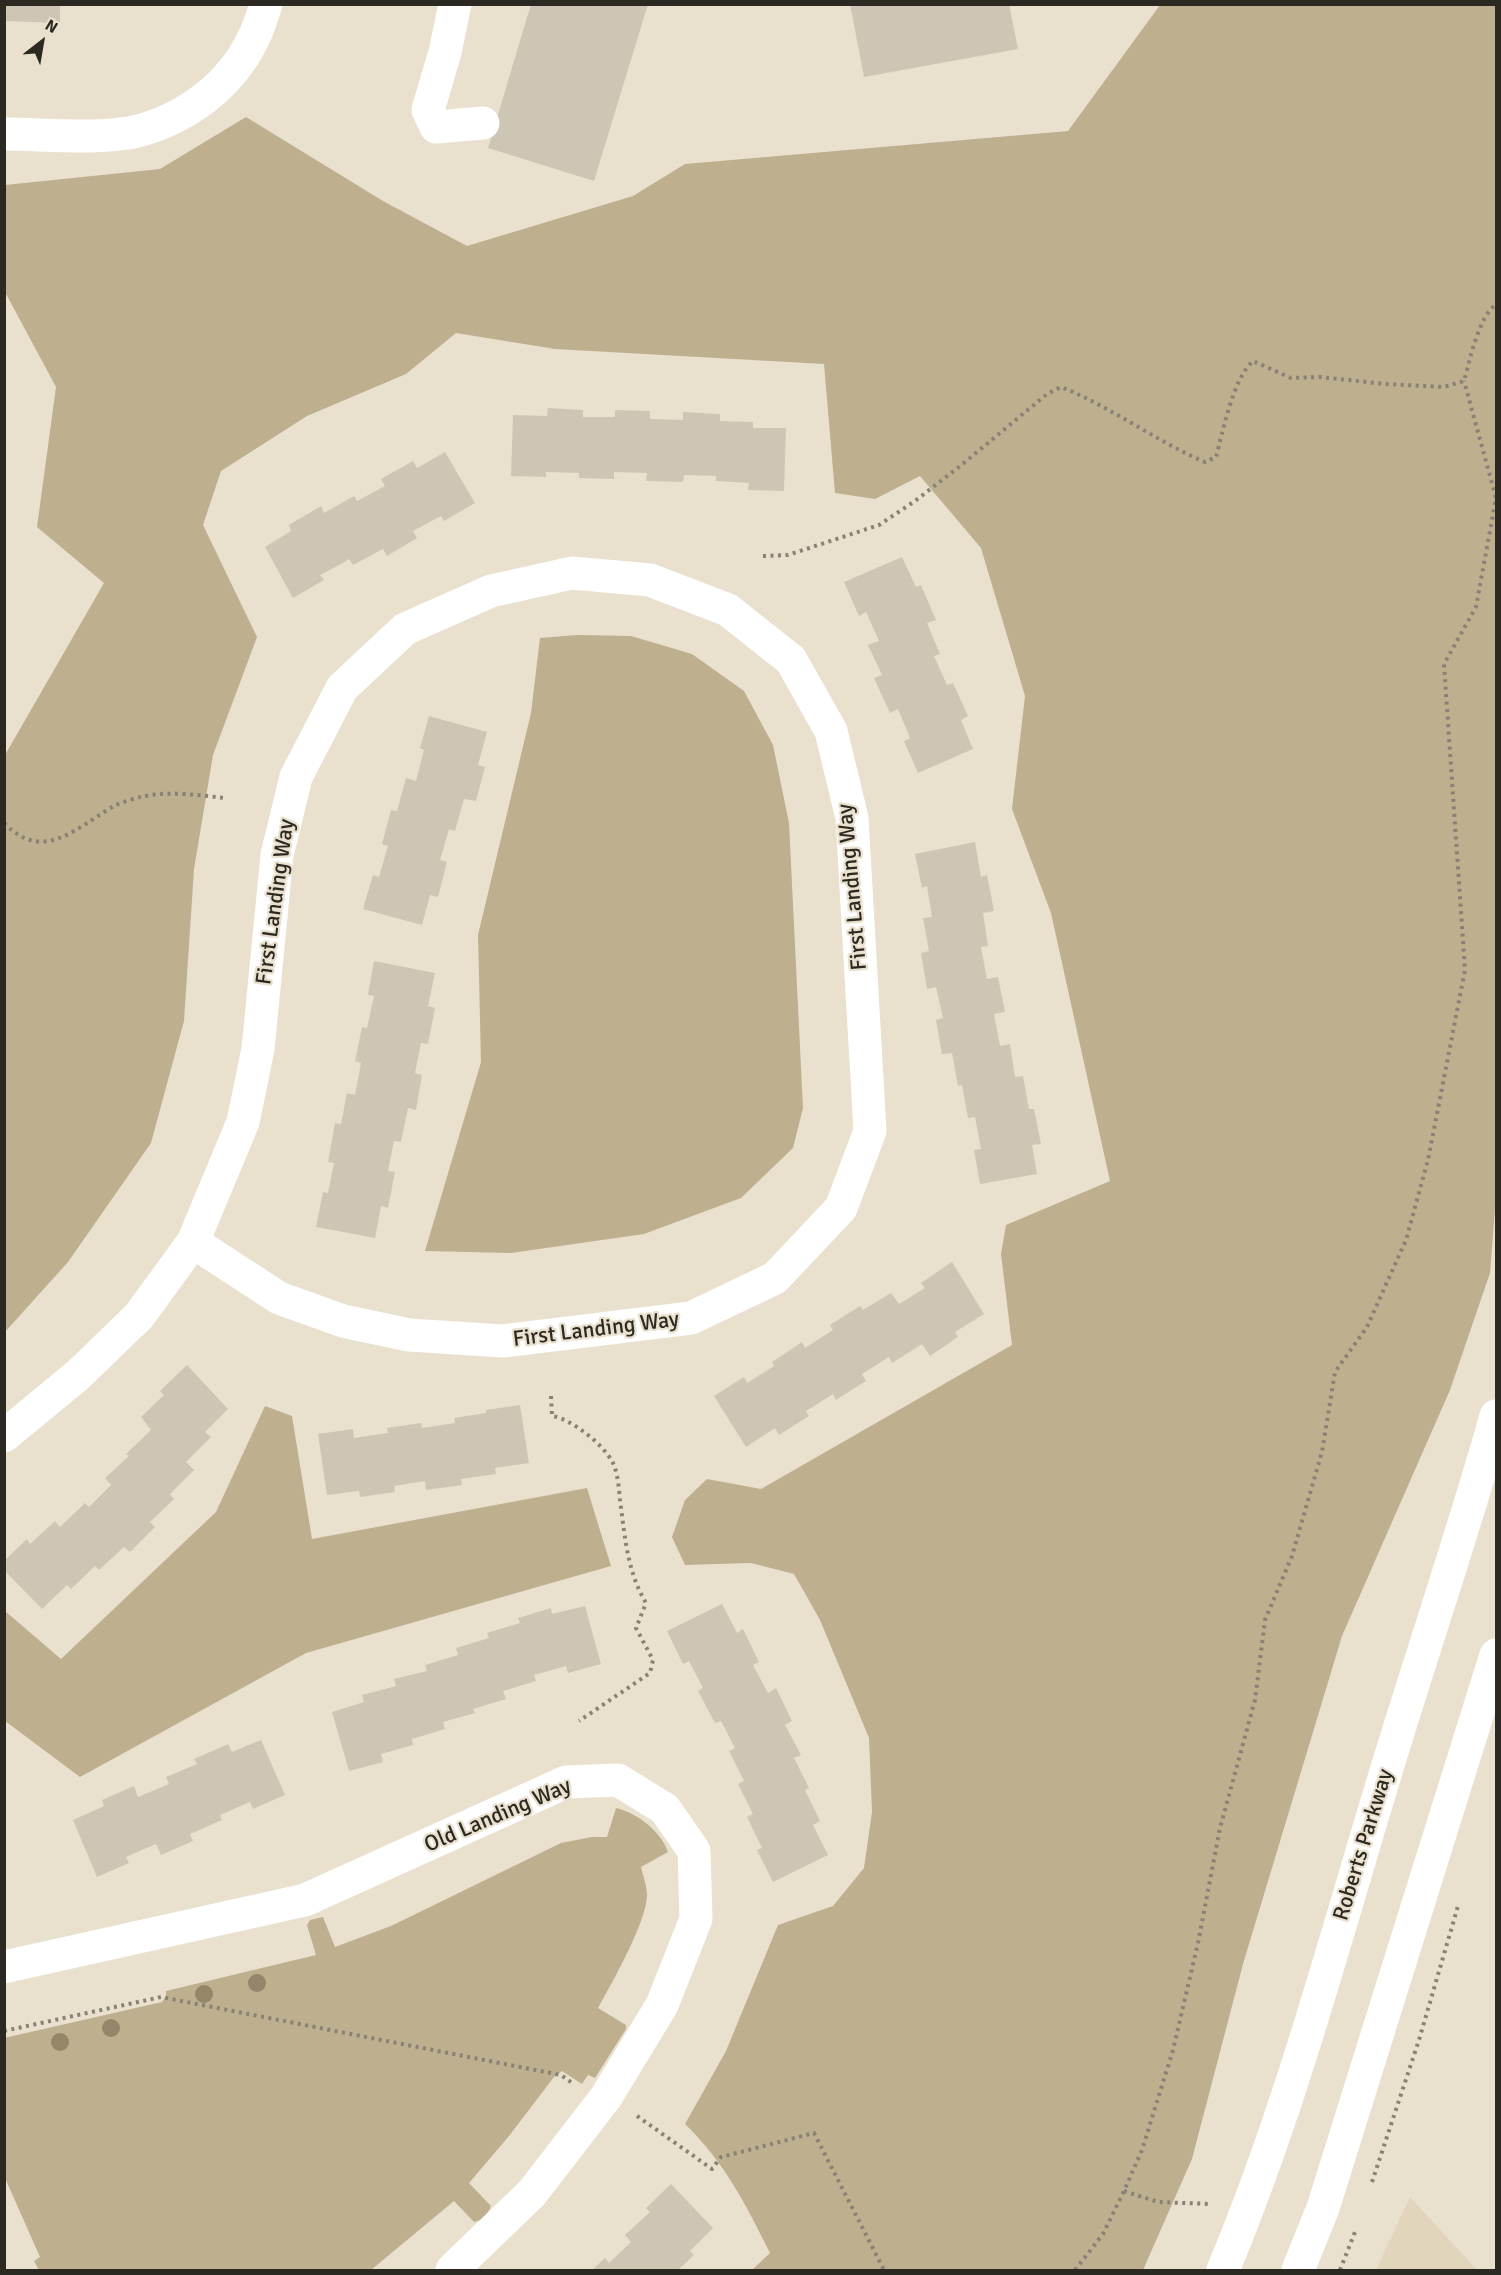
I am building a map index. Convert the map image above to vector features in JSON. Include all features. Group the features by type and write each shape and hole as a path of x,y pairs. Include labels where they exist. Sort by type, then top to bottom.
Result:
{"street":[{"path":"4,134 95,135 137,131 186,111 208,96 232,72 253,39 266,4"},
{"path":"455,4 445,52 428,110 436,127 483,123"},
{"name":"First Landing Way","path":"4,1436 78,1376 139,1316 193,1242 243,1122 258,1049 277,855 296,777 342,688 405,629 491,591 572,573 650,580 728,610 790,660 831,731 852,818 870,1131 841,1208 775,1278 691,1318 503,1341 409,1335 344,1321 279,1298 193,1242"},
{"name":"Roberts Parkway","path":"1223,2271 1246,2216 1313,2013 1391,1753 1497,1416"},
{"path":"1298,2271 1334,2174 1497,1655"},
{"name":"Old Landing Way","path":"4,1967 305,1900 566,1782 618,1780 665,1809 694,1851 696,1919 662,2005 606,2097 532,2193 452,2271"}],"path":[{"path":"1075,2271 1103,2234 1142,2150 1173,2050 1198,1943 1220,1828 1255,1700 1265,1620 1292,1556 1322,1452 1335,1372 1367,1327 1406,1240 1428,1160 1465,970 1444,664 1476,607 1496,498 1464,381 1476,340 1489,309 1497,304"},
{"path":"763,556 788,555 879,525 959,467 1047,394 1061,387 1088,398 1178,450 1206,462 1216,457 1229,409 1245,368 1253,361 1291,378 1320,377 1444,387 1464,381"},
{"path":"4,823 15,834 33,841 61,840 116,805 146,796 203,795 224,798"},
{"path":"551,1396 552,1416 564,1418 575,1424 613,1463 618,1481 625,1546 633,1579 646,1604 636,1629 653,1660 650,1673 579,1721"},
{"path":"1368,2192 1419,2040 1459,1902"},
{"path":"4,2031 161,1996 561,2075 575,2085"},
{"path":"634,2114 712,2169 721,2157 813,2133 867,2234 884,2271"},
{"path":"1124,2191 1158,2202 1205,2203 1227,2208 1246,2216"},
{"path":"1340,2271 1358,2224"}],"shaded area":[{"path":"1160,5 1496,5 1496,1197 1490,1273 1450,1390 1342,1636 1243,1964 1192,2159 1143,2270 752,2270 770,2253 743,2200 723,2169 685,2124 726,2051 778,1925 833,1906 864,1868 872,1812 869,1738 820,1620 794,1574 751,1563 685,1565 672,1537 685,1500 707,1479 761,1489 1012,1345 1001,1254 1006,1225 1110,1181 1051,913 1012,809 1025,696 981,548 920,476 875,499 835,493 824,364 555,349 456,333 406,374 307,416 221,471 203,525 257,637 213,755 194,869 184,1021 151,1143 68,1262 5,1332 5,755 104,583 37,527 56,387 5,292 5,185 160,169 246,117 383,201 467,246 633,196 685,164 1068,131"},
{"path":"577,635 631,636 692,654 744,691 773,745 789,823 803,1108 793,1148 741,1198 644,1234 511,1253 425,1251 481,1062 478,935 531,713 540,638"},
{"path":"265,1406 292,1416 312,1539 587,1488 611,1566 306,1653 80,1777 5,1721 5,1611 61,1659 216,1512"},
{"path":"616,1808 632,1814 647,1824 660,1837 668,1852 641,1867 647,1895 641,1920 628,1952 598,2008 626,2025 626,2029 595,2078 588,2075 582,2084 562,2071 554,2077 509,2136 469,2183 491,2206 482,2219 474,2222 454,2201 371,2270 39,2270 34,2261 40,2257 5,2178 4,2038 162,2002 166,1991 316,1955 307,1925 310,1920 323,1917 335,1947 391,1926 561,1843 592,1837 607,1837"},
{"path":"1410,2197 1477,2270 1376,2270"}],"building":[{"path":"4,4 60,4 60,23 4,21"},
{"path":"531,4 648,4 594,181 488,148"},
{"path":"850,4 1009,4 1018,49 864,77"},
{"path":"548,408 583,410 583,417 615,417 615,410 650,411 650,419 683,420 683,412 720,414 720,421 753,422 753,428 786,428 784,491 748,490 749,483 716,481 716,476 684,475 683,482 646,481 647,473 614,472 614,479 579,478 579,473 546,472 546,477 511,476 513,415 547,416"},
{"path":"445,452 475,503 444,521 441,516 413,531 417,538 387,556 383,549 353,565 349,559 320,575 324,580 293,598 265,547 291,531 289,525 321,506 324,513 354,496 357,501 385,486 381,479 413,461 417,468"},
{"path":"902,557 916,587 921,585 936,620 927,623 940,654 934,656 947,685 953,683 968,716 961,720 973,749 918,773 904,741 910,738 898,709 890,713 874,678 882,675 868,645 879,641 866,612 859,616 844,582"},
{"path":"429,716 487,732 478,765 485,767 476,801 464,799 455,831 449,829 440,860 447,862 438,897 430,895 422,925 363,909 373,875 379,877 388,846 382,844 391,810 397,811 406,778 416,781 424,750 420,748"},
{"path":"975,842 981,877 987,875 994,911 983,913 988,946 981,947 987,979 998,977 1005,1012 994,1014 1000,1046 1010,1044 1015,1077 1023,1076 1029,1109 1034,1109 1041,1144 1032,1145 1037,1174 980,1184 974,1150 981,1149 975,1117 968,1118 962,1085 958,1086 952,1053 942,1054 936,1020 943,1018 936,987 927,989 921,953 929,951 923,918 932,917 927,886 922,888 915,854"},
{"path":"374,961 435,973 428,1006 435,1008 428,1044 421,1043 415,1073 422,1075 416,1110 408,1108 401,1142 394,1141 388,1171 395,1172 388,1208 381,1206 375,1238 316,1227 323,1192 328,1193 334,1163 328,1162 335,1123 341,1124 347,1093 355,1095 361,1063 355,1061 362,1027 367,1028 374,996 368,995"},
{"path":"952,1262 984,1314 955,1332 958,1337 930,1356 922,1344 892,1363 889,1357 862,1374 866,1381 836,1400 833,1394 806,1411 809,1416 779,1435 775,1428 746,1447 714,1396 744,1377 747,1383 774,1366 772,1362 802,1342 805,1348 833,1330 830,1325 860,1306 863,1310 891,1293 899,1304 925,1288 921,1283"},
{"path":"187,1365 228,1409 205,1432 211,1437 186,1462 194,1470 170,1494 174,1499 150,1522 155,1527 130,1552 124,1547 99,1570 95,1566 71,1589 67,1585 42,1609 5,1571 5,1560 27,1539 30,1544 55,1521 60,1527 85,1503 89,1507 111,1485 105,1478 129,1456 126,1454 151,1430 141,1417 164,1395 160,1391"},
{"path":"520,1405 529,1463 495,1468 496,1474 461,1479 462,1485 426,1490 425,1481 394,1486 395,1492 360,1497 359,1491 327,1495 318,1434 353,1429 354,1438 388,1433 387,1428 421,1423 422,1428 455,1423 454,1418"},
{"path":"722,1604 737,1633 743,1629 759,1662 753,1665 768,1693 776,1688 792,1721 785,1725 801,1755 794,1758 809,1788 805,1790 820,1821 813,1825 828,1855 773,1882 757,1850 762,1848 747,1817 753,1814 738,1784 744,1781 729,1751 735,1748 721,1721 715,1723 698,1691 703,1688 689,1661 683,1664 667,1631"},
{"path":"585,1606 601,1664 568,1673 566,1666 534,1675 536,1681 503,1691 506,1699 473,1709 475,1713 443,1722 445,1729 412,1739 413,1745 381,1754 383,1762 349,1771 332,1712 364,1702 362,1695 396,1686 394,1679 427,1671 425,1665 458,1655 456,1648 489,1638 487,1633 520,1623 518,1618 551,1608 552,1614"},
{"path":"261,1740 285,1795 253,1809 250,1802 220,1815 222,1820 190,1834 193,1841 161,1855 156,1844 126,1857 129,1863 97,1877 73,1820 104,1806 102,1800 134,1786 138,1797 169,1784 166,1777 197,1764 194,1759 228,1744 232,1752"},
{"path":"671,2184 713,2228 690,2251 694,2255 678,2270 592,2270 605,2258 609,2263 631,2242 625,2235 650,2212 646,2208"}]}
